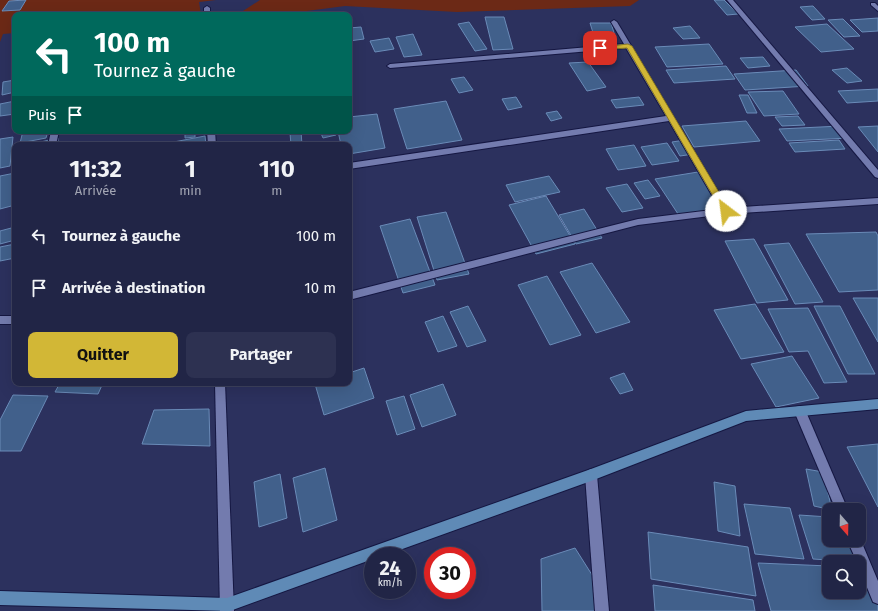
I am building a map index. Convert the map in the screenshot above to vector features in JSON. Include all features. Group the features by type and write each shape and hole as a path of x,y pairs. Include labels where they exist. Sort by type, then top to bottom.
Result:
{"street":[{"path":"730,0 878,175"},
{"path":"872,4 878,9"},
{"path":"614,22 726,211"},
{"path":"390,66 628,46"},
{"path":"352,166 671,118"},
{"path":"352,295 638,222 726,211 878,201"},
{"path":"0,320 12,320"},
{"path":"220,386 227,608"},
{"path":"0,598 227,608 591,475 746,416 878,404"},
{"path":"800,411 839,503"},
{"path":"591,475 602,611"},
{"path":"857,547 878,597"}],"shaded area":[{"path":"0,0 216,0 199,2 201,12 12,12 12,33 3,34 0,42"},
{"path":"260,0 639,0 630,6 457,12 345,6 299,12 240,12"}],"building":[{"path":"26,0 20,10 2,11 9,1"},
{"path":"714,0 724,0 738,14 727,15"},
{"path":"813,6 825,19 812,20 800,7"},
{"path":"485,17 504,17 513,49 493,50"},
{"path":"878,18 878,31 862,32 850,20"},
{"path":"843,19 860,36 844,37 828,20"},
{"path":"469,22 487,49 475,51 458,24"},
{"path":"590,23 611,23 615,36 594,36"},
{"path":"827,24 854,49 821,52 795,27"},
{"path":"690,26 700,38 683,39 673,28"},
{"path":"361,27 364,39 352,41 352,28"},
{"path":"413,34 422,55 404,57 396,37"},
{"path":"389,38 394,49 375,52 370,41"},
{"path":"709,44 723,64 667,67 655,47"},
{"path":"763,57 770,66 748,68 740,58"},
{"path":"588,62 606,87 587,91 569,63"},
{"path":"726,66 735,79 674,83 666,70"},
{"path":"847,68 862,81 847,83 832,70"},
{"path":"796,70 808,86 745,90 734,74"},
{"path":"464,77 473,90 459,93 451,79"},
{"path":"12,80 12,93 2,95 3,82"},
{"path":"878,89 878,101 847,103 838,91"},
{"path":"783,91 799,114 764,116 748,92"},
{"path":"739,95 748,95 757,113 747,113"},
{"path":"516,97 522,107 508,110 502,99"},
{"path":"639,97 644,105 616,108 611,100"},
{"path":"446,101 462,140 407,149 394,109"},
{"path":"12,102 12,114 0,116 0,104"},
{"path":"557,111 562,118 551,121 546,113"},
{"path":"377,114 385,148 352,154 352,142 340,142 339,134 352,134 352,117"},
{"path":"798,116 805,125 782,126 775,117"},
{"path":"746,121 760,141 694,147 682,126"},
{"path":"841,126 850,138 787,141 779,129"},
{"path":"878,126 878,152 858,127"},
{"path":"22,134 47,134 46,138 20,142"},
{"path":"185,134 195,134 195,137 185,138"},
{"path":"290,134 301,134 302,142 291,142"},
{"path":"321,134 336,135 323,138"},
{"path":"205,136 206,142 174,142"},
{"path":"13,137 10,166 0,168 0,139"},
{"path":"58,138 58,142 40,142"},
{"path":"685,140 694,154 680,156 672,142"},
{"path":"839,140 845,149 795,152 789,143"},
{"path":"667,143 679,161 652,165 641,147"},
{"path":"634,145 646,166 618,170 606,149"},
{"path":"698,172 725,209 680,217 655,179"},
{"path":"12,174 12,206 0,209 0,176"},
{"path":"549,176 560,192 515,202 506,185"},
{"path":"648,180 660,196 645,199 634,183"},
{"path":"627,184 643,208 622,212 606,188"},
{"path":"546,196 575,244 536,254 509,205"},
{"path":"584,209 602,238 576,244 559,215"},
{"path":"446,212 469,274 437,280 417,217"},
{"path":"410,219 435,285 403,293 380,226"},
{"path":"12,228 12,241 0,244 0,231"},
{"path":"876,232 878,236 878,290 839,292 806,234"},
{"path":"754,239 788,300 757,303 725,241"},
{"path":"789,243 823,302 795,304 764,245"},
{"path":"12,245 12,259 0,261 0,247"},
{"path":"592,263 630,322 596,333 560,272"},
{"path":"547,276 581,335 550,345 518,285"},
{"path":"853,298 878,298 878,342"},
{"path":"755,304 784,352 741,359 714,310"},
{"path":"468,306 486,341 467,347 450,312"},
{"path":"814,306 840,306 875,374 848,374"},
{"path":"808,308 847,382 824,383 808,351 789,352 768,309"},
{"path":"443,316 457,346 438,352 425,322"},
{"path":"792,356 819,398 776,407 751,364"},
{"path":"364,368 374,398 324,415 316,386 352,386 352,372"},
{"path":"624,373 633,390 620,394 610,378"},
{"path":"443,384 456,415 422,427 410,395"},
{"path":"58,386 102,386 98,394 55,392"},
{"path":"13,395 48,396 21,451 0,451 0,420"},
{"path":"404,396 415,429 397,435 386,401"},
{"path":"209,409 210,446 142,444 154,410"},
{"path":"878,444 878,507 847,447"},
{"path":"325,468 337,520 303,532 293,478"},
{"path":"806,469 823,472 830,503 822,503 822,508 814,506"},
{"path":"280,474 287,518 259,527 254,482"},
{"path":"714,482 735,486 740,536 718,531"},
{"path":"744,504 790,508 804,559 755,554"},
{"path":"799,515 822,517 822,547 853,547 856,555 822,555 822,560 813,559"},
{"path":"648,532 748,547 756,596 651,579"},
{"path":"575,548 594,578 599,611 542,611 541,559"},
{"path":"758,563 822,566 822,599 866,599 866,572 878,605 878,611 771,611"},
{"path":"653,585 753,600 755,611 655,611"}],"route":[{"path":"600,48 628,46 726,211"}]}
